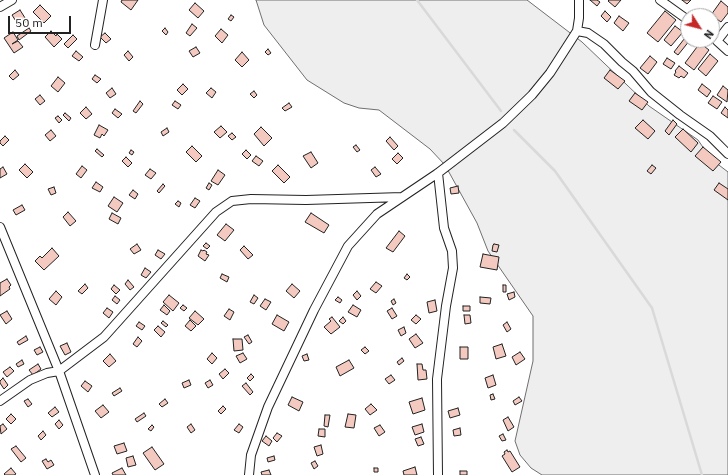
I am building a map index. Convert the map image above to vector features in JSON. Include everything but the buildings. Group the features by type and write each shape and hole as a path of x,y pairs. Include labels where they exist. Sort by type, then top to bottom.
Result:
{"street":[{"path":"0,7 12,0"},
{"path":"95,45 103,0"},
{"path":"249,475 251,455 268,407 314,310 348,246 377,214 438,173 503,123 532,95 550,73 577,31 579,0"},
{"path":"660,0 680,14"},
{"path":"720,34 728,27"},
{"path":"577,31 588,33 604,44 633,71 651,92 710,136 728,154"},
{"path":"720,43 728,51"},
{"path":"438,173 444,228 452,251 453,268 446,306 438,379 438,475"},
{"path":"0,401 30,380 47,373 59,371 104,337 216,212 232,202 251,199 306,200 403,197"},
{"path":"0,227 59,371 95,475"}],"shaded area":[{"path":"256,0 527,0 582,42 649,106 698,140 711,159 728,172 728,475 542,475 531,468 520,455 515,441 533,361 533,316 488,251 477,223 445,165 430,149 379,110 359,108 344,103 307,80 264,25"}],"waterway":[{"path":"417,0 501,111"},
{"path":"514,130 555,171 652,308 702,475"}]}
